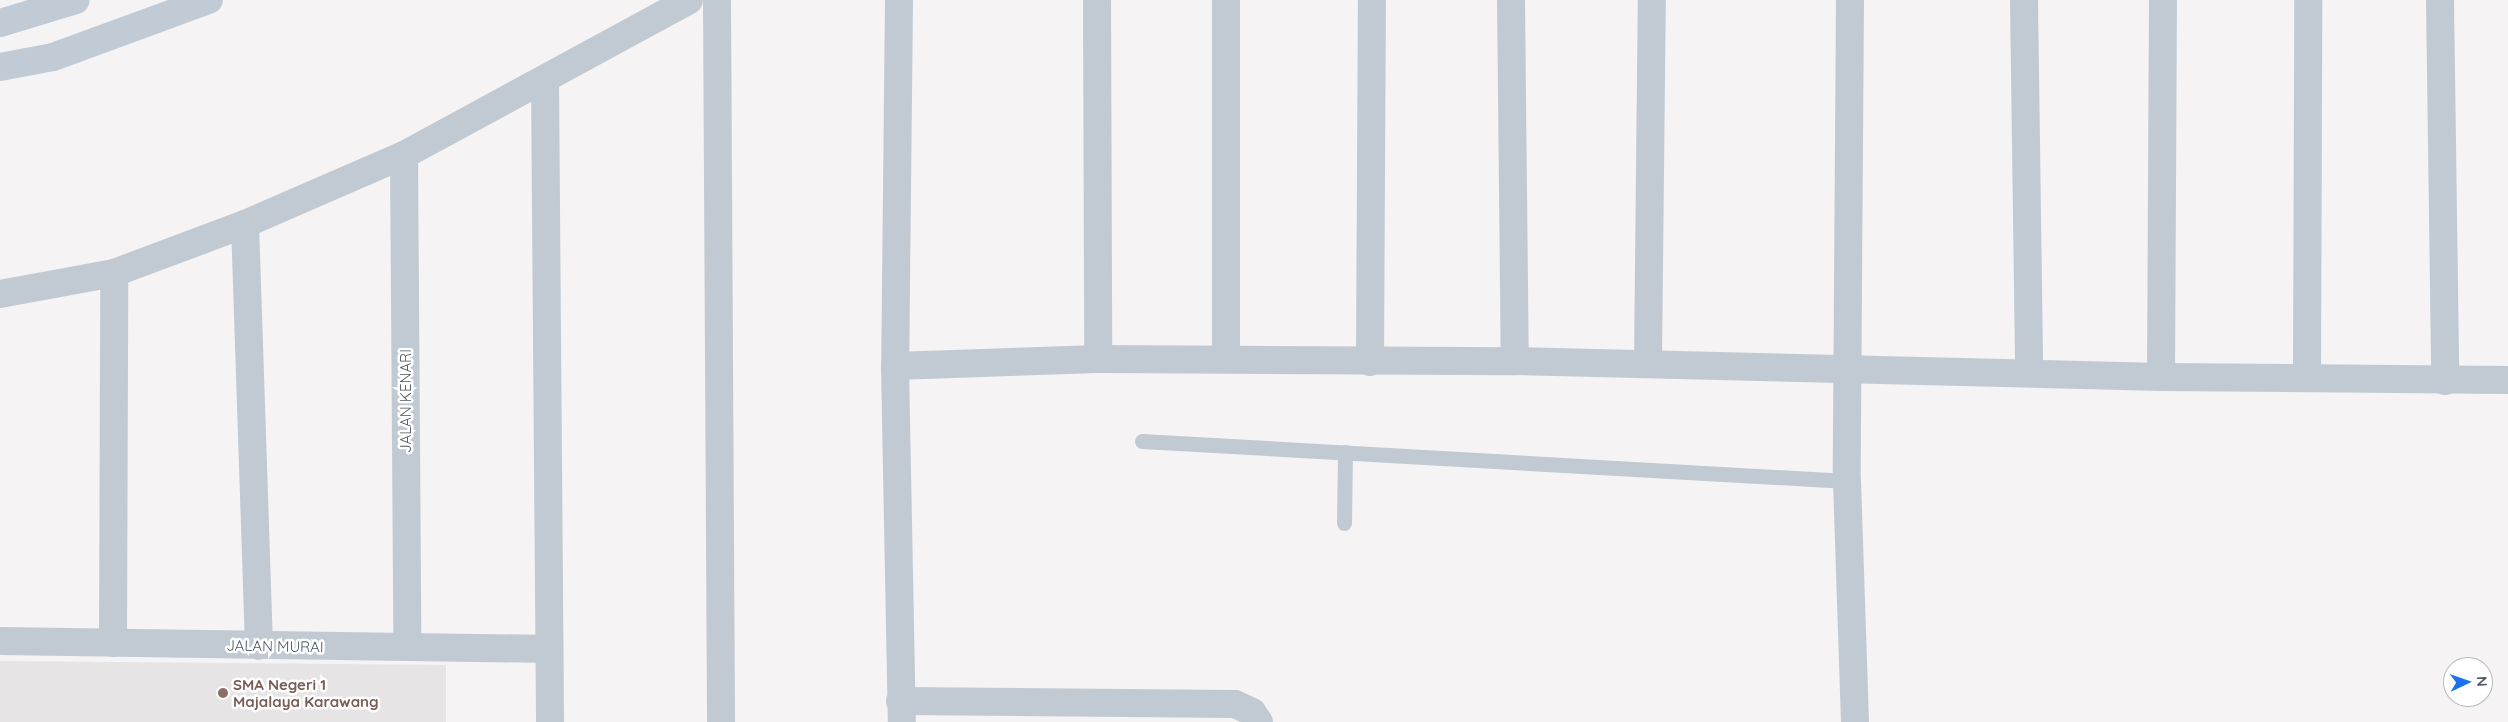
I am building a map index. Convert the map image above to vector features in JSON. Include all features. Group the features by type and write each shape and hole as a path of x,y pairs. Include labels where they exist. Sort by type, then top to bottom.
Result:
{"street":[{"path":"0,23 76,0"},
{"path":"0,68 53,57 178,6 209,0"},
{"path":"0,294 114,273 245,224 404,155 689,0"},
{"path":"717,0 721,722"},
{"path":"899,0 895,366 901,712 1235,704 1252,712 1260,722"},
{"path":"1096,0 1098,359"},
{"path":"1226,0 1226,358"},
{"path":"1370,362 1372,0"},
{"path":"1511,0 1515,360"},
{"path":"1648,362 1652,0"},
{"path":"1850,0 1847,480 1855,722"},
{"path":"2024,0 2029,372"},
{"path":"2161,377 2163,0"},
{"path":"2307,378 2308,0"},
{"path":"2440,0 2445,381"},
{"path":"545,80 550,722"},
{"name":"JALAN KENARI","path":"404,155 407,646"},
{"path":"245,224 259,646"},
{"path":"113,643 114,273"},
{"path":"895,366 1098,359 1226,358 1370,362 1515,360 1648,362 1847,370 2029,372 2161,377 2445,381 2508,380"},
{"name":"JALAN MURAI","path":"0,641 549,649"}],"lane":[{"path":"1142,441 1847,480"},
{"path":"1344,523 1345,452"}],"shaded area":[{"name":"SMA Negeri 1 Majalaya Karawang","path":"0,661 446,665 446,722 0,722"}],"place":[{"name":"SMA Negeri 1 Majalaya Karawang","path":"223,693"}]}
